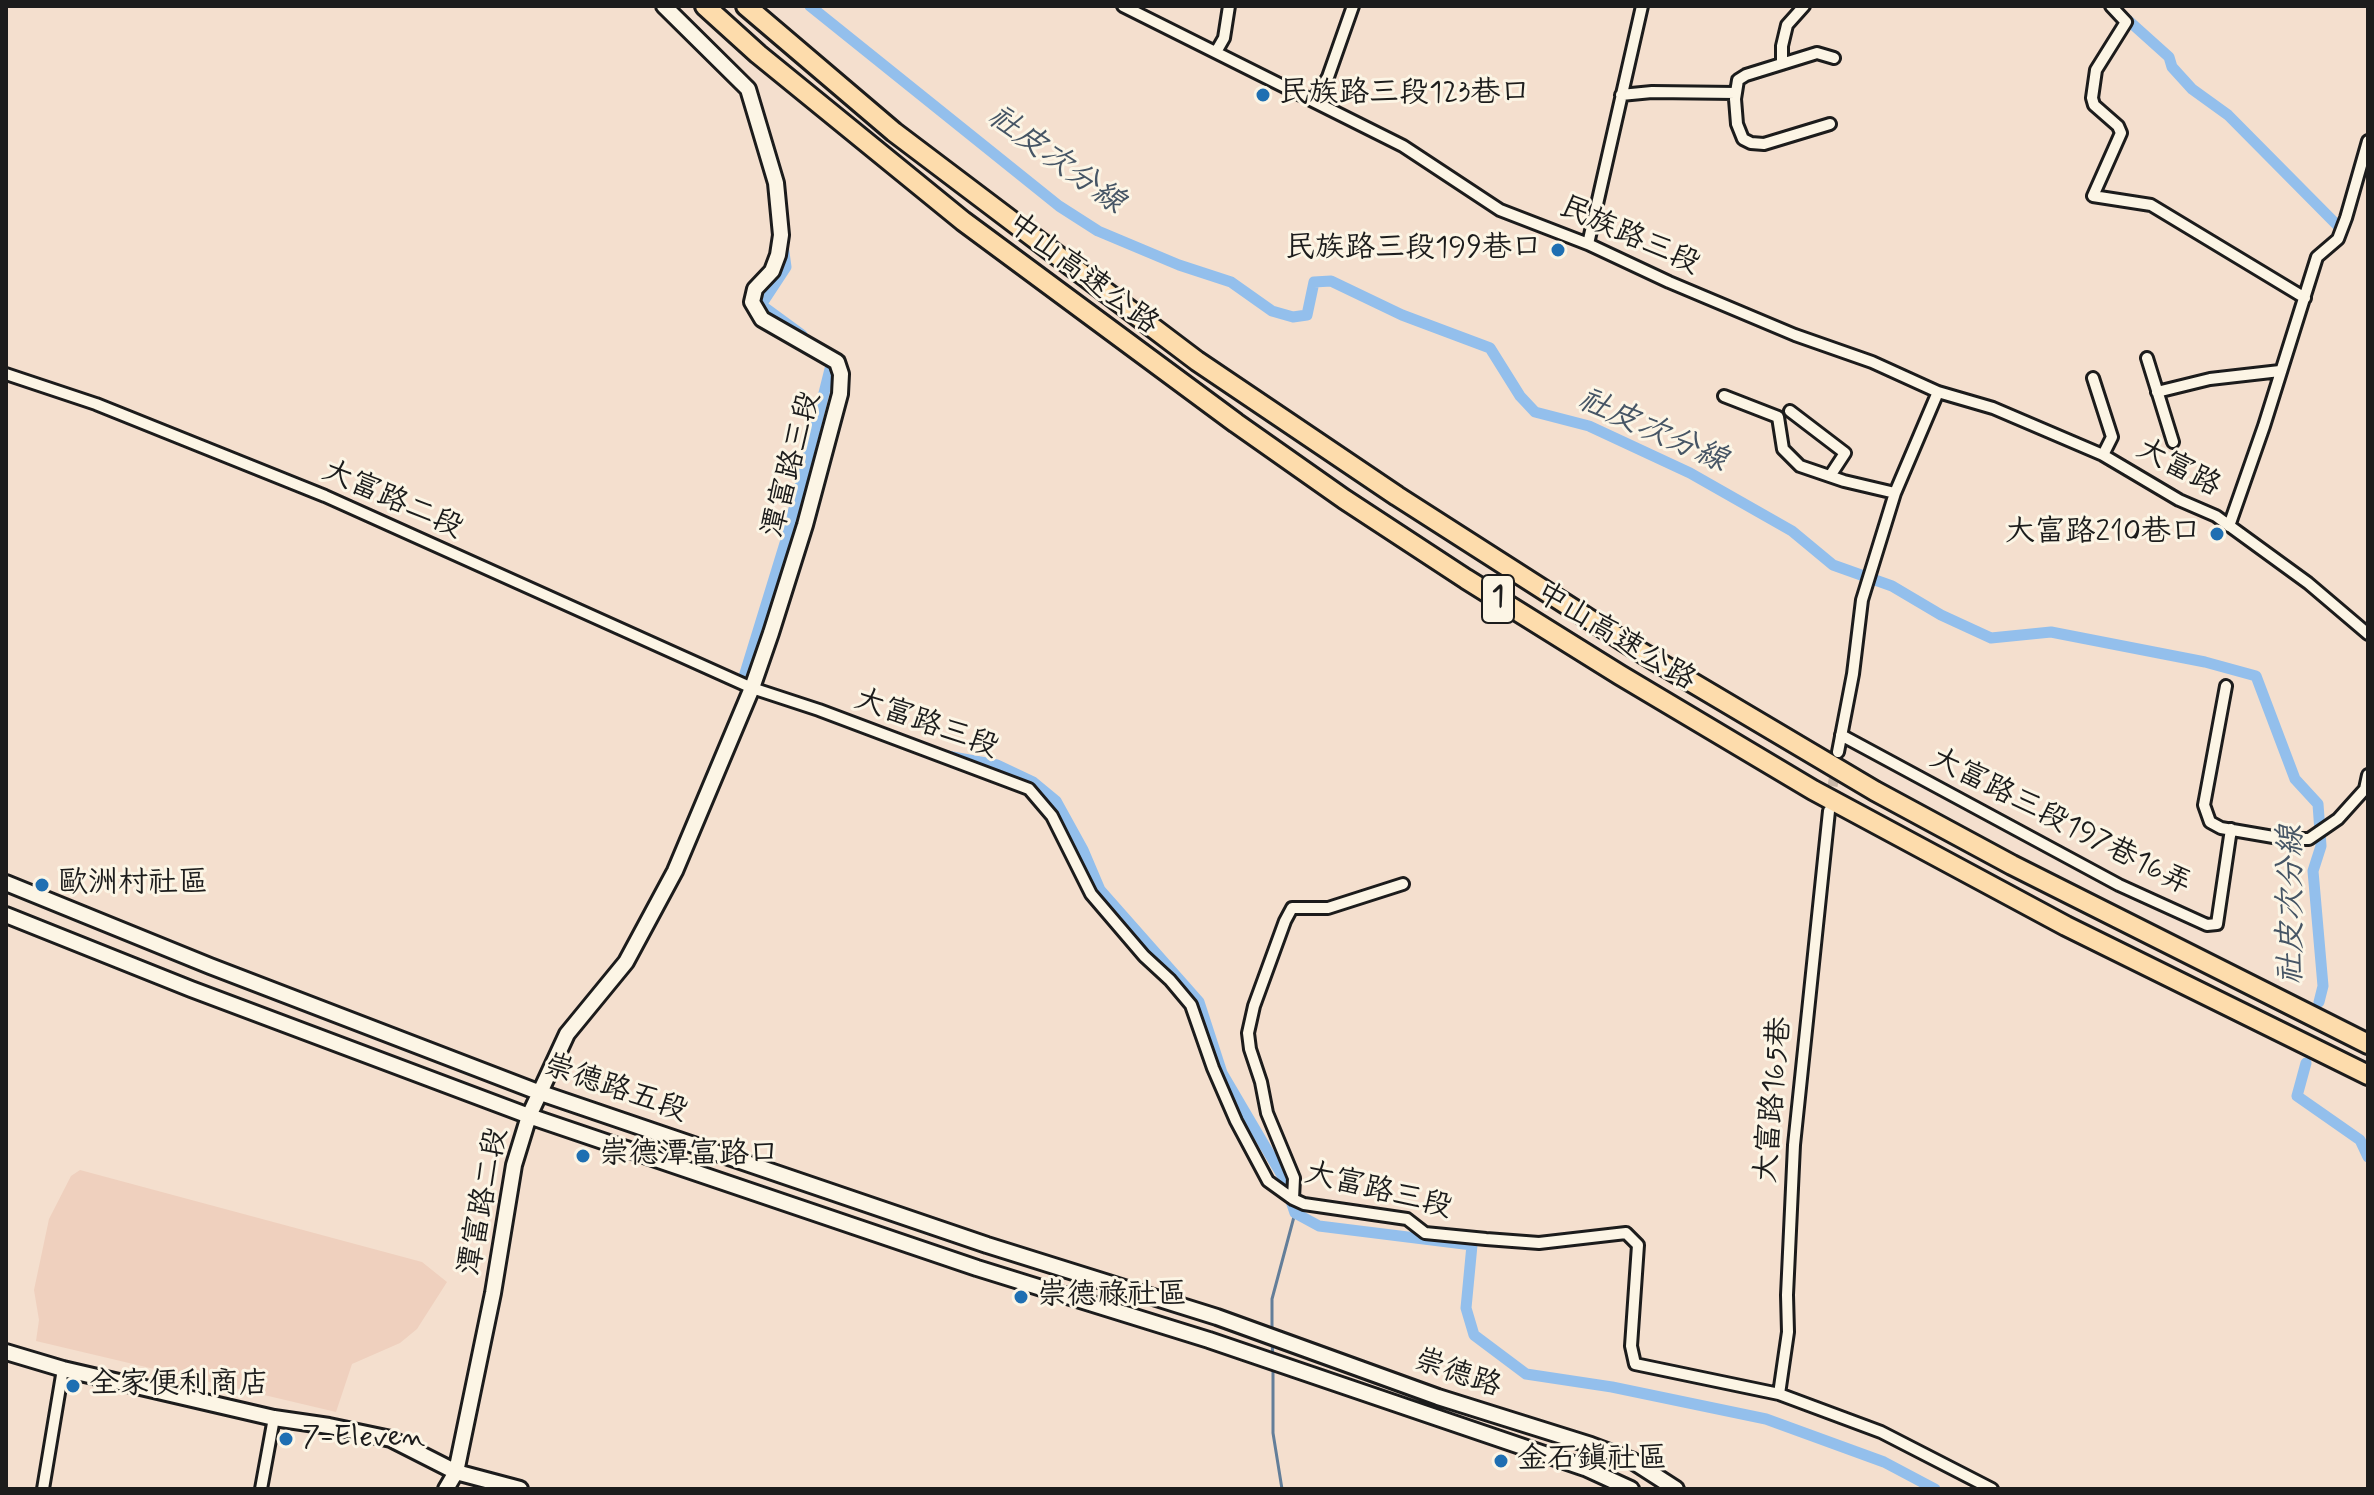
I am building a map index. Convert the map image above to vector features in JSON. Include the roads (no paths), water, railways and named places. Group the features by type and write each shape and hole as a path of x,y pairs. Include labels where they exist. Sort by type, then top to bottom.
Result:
{"highway":[{"name":"中山高速公路","path":"705,6 758,54 963,221 1248,431 1466,579 1813,790 2066,926 2368,1075"},
{"name":"中山高速公路","path":"746,6 894,132 1197,361 1397,496 1639,651 1875,791 1998,858 2368,1044"}],"street":[{"name":"潭富路三段","path":"664,6 748,89 761,129 776,183 781,235 772,271 755,289 752,302 762,319 837,362 841,374 840,394 797,553 752,688"},
{"name":"民族路三段","path":"1123,6 1403,146 1486,202 1795,335 1872,362 1938,392"},
{"path":"1216,52 1224,38 1229,6"},
{"path":"1313,101 1328,77 1353,6"},
{"path":"1588,244 1642,6"},
{"path":"1782,64 1787,25 1804,6"},
{"path":"2111,6 2126,22 2096,70 2092,98 2094,105 2118,126 2121,133 2093,196 2151,205 2305,298"},
{"path":"1830,124 1764,144 1751,143 1743,139 1737,124 1736,93 1738,80 1746,75 1817,53 1834,58"},
{"path":"1621,95 1736,93"},
{"path":"2229,526 2317,257 2338,239 2368,141"},
{"path":"2147,358 2173,442"},
{"path":"2157,392 2210,379 2280,371"},
{"name":"大富路二段","path":"6,374 96,404 325,496 752,688"},
{"path":"2093,378 2112,437 2103,455"},
{"path":"1838,752 1853,674 1862,600 1895,493 1938,392"},
{"name":"大富路","path":"1938,392 1993,408 2103,455 2179,500 2216,516 2308,583 2368,634"},
{"path":"1724,396 1778,417 1783,449 1800,466 1895,493"},
{"path":"1790,411 1845,453 1830,476"},
{"path":"2226,686 2204,805 2210,822 2221,828 2285,839 2309,839 2338,819 2365,789 2368,775"},
{"name":"潭富路二段","path":"446,1489 456,1472 493,1293 514,1165 538,1092 567,1034 626,962 675,871 752,688"},
{"name":"大富路三段","path":"752,688 1029,789 1052,816 1091,894 1191,1005 1236,1121 1268,1181 1293,1199 1304,1204 1407,1219 1425,1233 1539,1243 1626,1233 1638,1245 1631,1346 1635,1364 1779,1394 1881,1432 1992,1489"},
{"name":"大富路三段197巷16弄","path":"1841,735 2107,879 2207,925 2217,924 2231,829"},
{"name":"大富路165巷","path":"1779,1394 1788,1332 1794,1145 1829,811"},
{"name":"崇德路五段","path":"6,883 210,966 538,1092 987,1245 1217,1317"},
{"path":"1293,1199 1294,1178 1267,1113 1250,1049 1248,1033 1254,1006 1292,908 1328,908 1403,884"},
{"name":"崇德路五段","path":"6,915 191,989 529,1116 977,1268 1209,1340"},
{"name":"崇德路","path":"1217,1317 1438,1397 1591,1445 1631,1460 1676,1489"},
{"name":"崇德路","path":"1209,1340 1585,1468 1631,1489"},
{"path":"6,1352 63,1369 274,1418 391,1439 456,1472 520,1489"},
{"path":"43,1489 63,1369"},
{"path":"261,1489 274,1418"}],"waterway":[{"name":"社皮次分線","path":"810,6 1059,206 1098,231 1179,265 1231,282 1272,311 1293,317 1307,315 1314,282 1331,281 1402,315 1490,348 1520,396 1535,412 1589,426 1690,473 1792,531 1833,565 1892,586 1941,615 1991,638 2051,632 2205,662 2256,676 2295,779 2318,804 2321,846 2313,871 2323,986 2319,1002"},
{"path":"2120,13 2169,57 2172,67 2192,89 2228,115 2339,227"},
{"path":"783,245 786,267 761,305 802,335"},
{"path":"751,687 742,683 785,543 816,425 832,361 827,357"},
{"path":"947,756 997,765 1033,782 1056,801 1083,850 1100,890 1199,1002 1222,1073 1283,1177 1295,1213 1319,1226 1472,1245 1466,1308 1474,1335 1526,1374 1612,1387 1766,1419 1884,1462 1935,1489"},
{"name":"社皮次分線","path":"2306,1063 2297,1096 2360,1140 2368,1157"},
{"path":"1272,1330 1272,1299 1295,1213"},
{"path":"1272,1342 1273,1358"},
{"path":"1273,1366 1273,1433 1282,1489"}],"tunnel":[{"path":"1830,801 1836,766"}],"place":[{"name":"民族路三段123巷口","path":"1263,95"},
{"name":"民族路三段199巷口","path":"1558,250"},
{"name":"大富路210巷口","path":"2217,534"},
{"name":"歐洲村社區","path":"42,885"},
{"name":"崇德潭富路口","path":"583,1156"},
{"name":"崇德祿社區","path":"1021,1297"},
{"name":"全家便利商店","path":"73,1386"},
{"name":"7-Eleven","path":"286,1439"},
{"name":"金石鎮社區","path":"1501,1461"}]}
